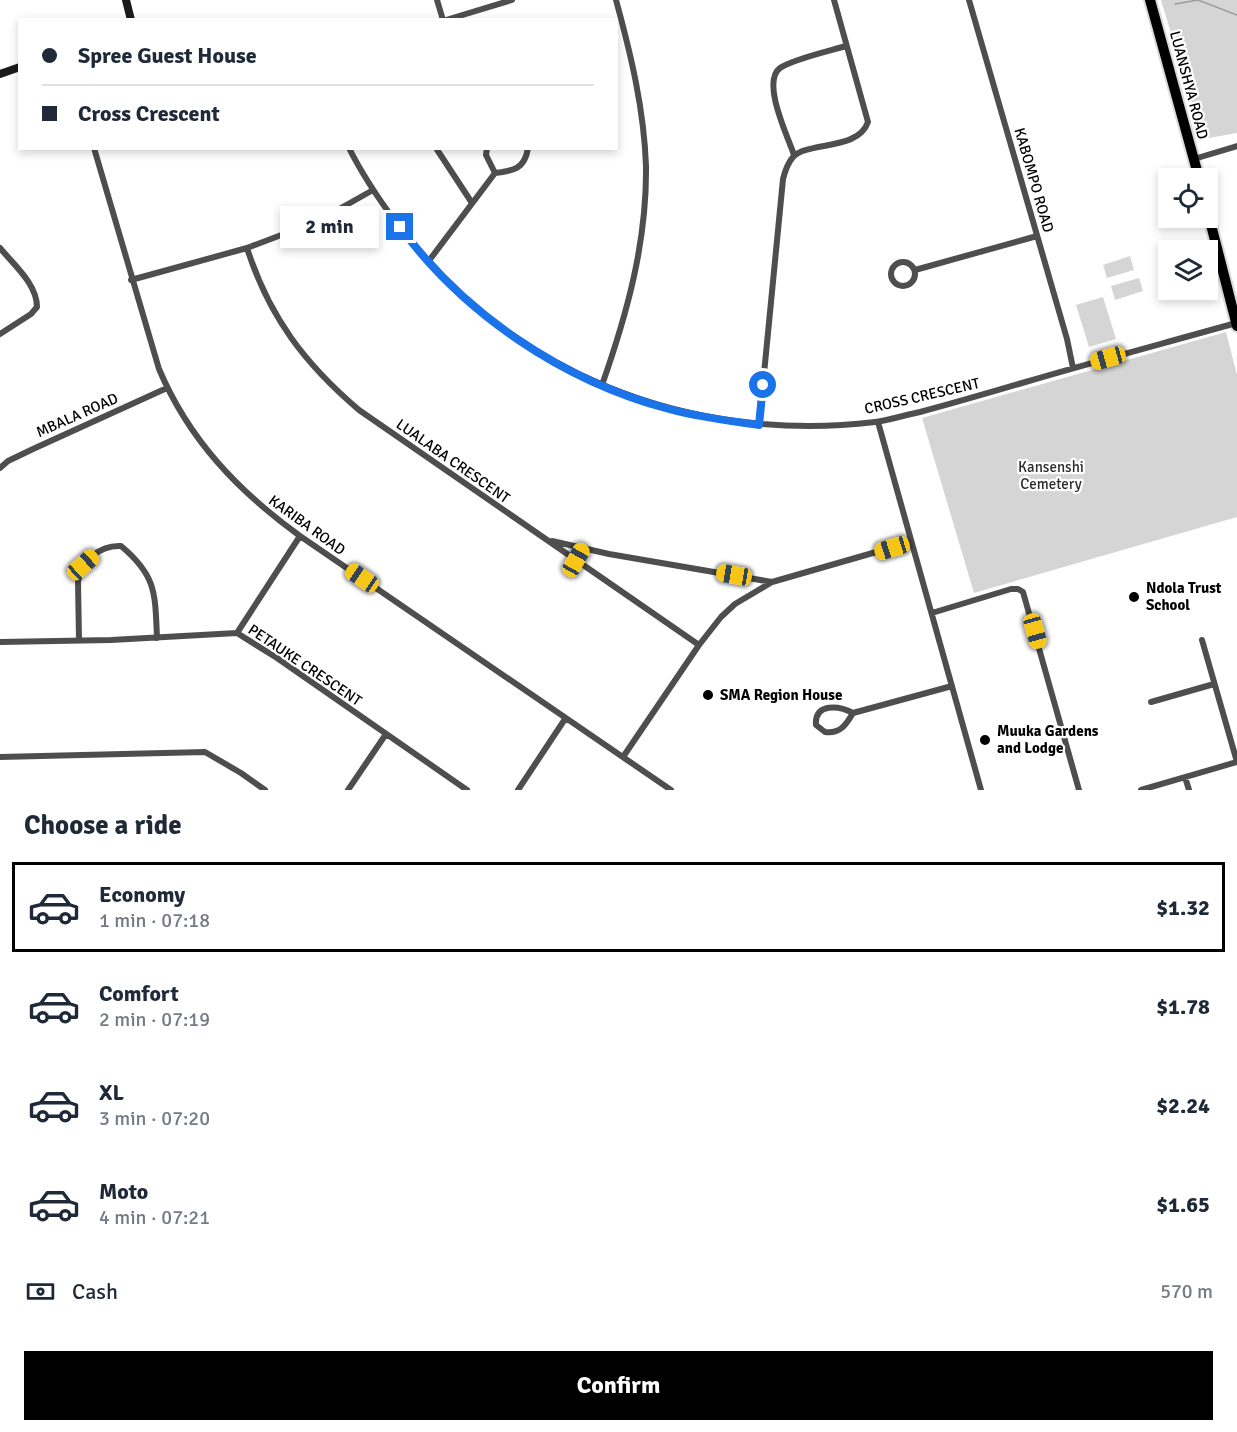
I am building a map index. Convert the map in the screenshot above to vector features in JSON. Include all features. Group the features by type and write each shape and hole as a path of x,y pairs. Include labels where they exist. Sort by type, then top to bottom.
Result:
{"highway":[{"name":"LUANSHYA ROAD","path":"1150,0 1196,168"},
{"path":"1212,228 1237,325"}],"street":[{"path":"126,0 130,18"},
{"path":"438,0 444,18"},
{"path":"452,18 512,0"},
{"path":"602,385 621,331 634,280 643,228 646,167 642,120 633,64 616,0"},
{"path":"759,425 783,179 787,165 794,155 858,136 866,130 868,122 834,0"},
{"name":"KABOMPO ROAD","path":"969,0 1067,339 1073,368"},
{"path":"794,155 778,111 772,84 773,76 778,69 790,63 846,46"},
{"path":"0,74 18,68"},
{"path":"1194,159 1237,146"},
{"name":"KARIBA ROAD","path":"95,150 159,369 167,388 200,441 219,465 256,502 300,536 671,790"},
{"name":"CROSS CRESCENT","path":"350,150 373,190 428,262 468,301 503,329 569,369 602,385 668,409 759,425 820,426 878,422 1237,325"},
{"path":"437,150 472,203"},
{"path":"487,150 486,155 495,173"},
{"path":"428,262 495,173 514,171 522,166 528,150"},
{"path":"131,280 247,248 318,221 373,190"},
{"path":"915,270 1037,236"},
{"path":"0,248 30,284 37,300 37,307 31,314 0,334"},
{"name":"LUALABA CRESCENT","path":"247,248 254,270 290,339 323,378 359,410 699,645"},
{"name":"MBALA ROAD","path":"0,468 8,461 33,449 167,388"},
{"path":"878,422 981,790"},
{"path":"237,633 300,536"},
{"path":"546,539 582,549 772,582"},
{"path":"623,757 699,645 728,610 772,582 911,542"},
{"path":"80,640 78,581 80,572 83,565 100,550 110,546 121,546 148,575 153,585 157,638"},
{"path":"576,560 582,549"},
{"path":"932,613 1011,589 1023,592 1079,790"},
{"name":"PETAUKE CRESCENT","path":"0,642 157,638 237,633 277,658 467,790"},
{"path":"1141,790 1237,762 1202,640"},
{"path":"1151,702 1214,684"},
{"path":"853,713 838,732 825,732 816,725 818,712 824,709 839,707 853,713 952,686"},
{"path":"518,790 565,719"},
{"path":"348,790 386,734"},
{"path":"0,757 201,752 211,754 266,790"},
{"path":"1185,777 1189,790"}],"green space":[{"path":"1161,0 1237,0 1237,133 1203,139"},
{"path":"1130,256 1134,270 1107,278 1103,265"},
{"path":"1139,278 1143,291 1115,300 1111,286"},
{"path":"1103,297 1116,339 1089,347 1076,305"},
{"name":"Kansenshi Cemetery","path":"1226,332 1237,375 1237,517 974,593 922,418"}],"waterway":[{"path":"1175,4 1198,0 1237,15"}],"place":[{"name":"Ndola Trust School","path":"1134,597"},
{"name":"SMA Region House","path":"708,695"},
{"name":"Muuka Gardens and Lodge","path":"985,740"}],"route":[{"path":"400,227 419,252 447,281 503,329 531,348 602,385 668,409 759,425 763,385"}]}
